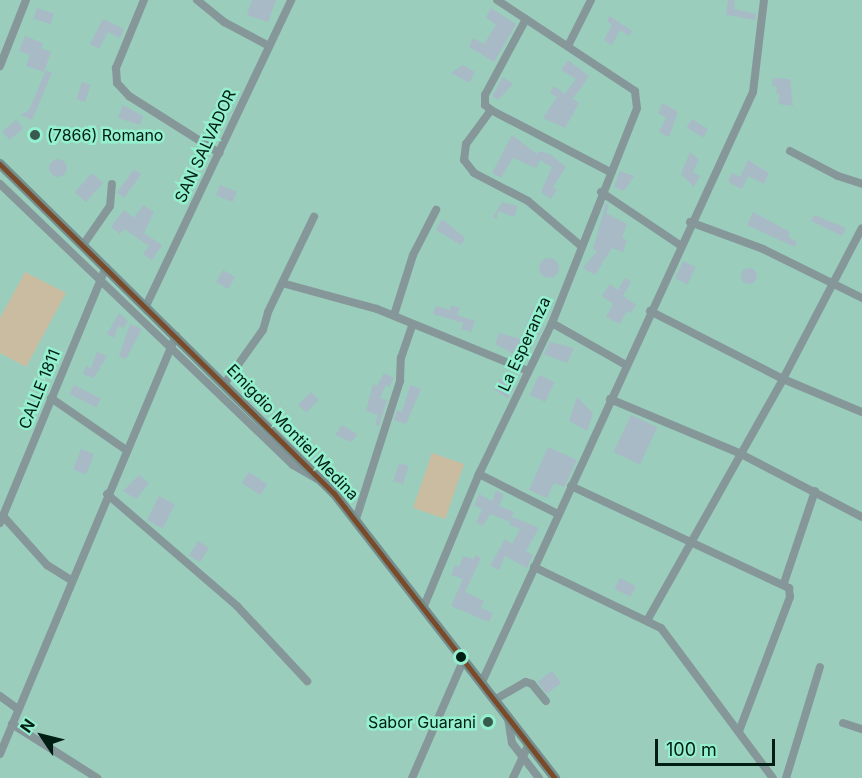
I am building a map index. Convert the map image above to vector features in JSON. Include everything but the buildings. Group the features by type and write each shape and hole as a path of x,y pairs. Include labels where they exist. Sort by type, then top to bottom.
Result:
{"main road":[{"name":"Emigdio Montiel Medina","path":"0,164 327,485 506,712 520,724 529,743 555,778"}],"street":[{"path":"0,66 26,0"},
{"path":"144,0 116,68 117,83 129,96 219,153"},
{"path":"197,0 224,22 269,46"},
{"name":"SAN SALVADOR","path":"146,306 291,0"},
{"path":"497,0 568,46 591,0"},
{"path":"482,682 690,222 753,92 764,0"},
{"path":"526,19 485,95 485,105 610,172"},
{"name":"La Esperanza","path":"424,606 479,474 552,323 601,192 637,108 635,91 568,46"},
{"path":"491,110 466,144 463,153 468,168 528,201 581,246"},
{"path":"790,151 838,176 862,184"},
{"path":"0,184 99,283 293,465 327,485"},
{"path":"83,245 110,206 112,184"},
{"path":"601,192 680,245"},
{"path":"394,315 413,255 436,210"},
{"path":"225,383 263,330 282,283 314,217"},
{"path":"690,222 763,249 862,298"},
{"path":"648,619 739,453 783,379 862,228"},
{"name":"CALLE 1811","path":"1,520 106,267"},
{"path":"282,283 394,315 528,371"},
{"path":"650,311 783,379 862,412"},
{"path":"552,323 626,365"},
{"path":"356,519 400,381 401,358 413,324"},
{"path":"0,754 107,494 176,336"},
{"path":"51,398 126,450"},
{"path":"610,399 739,453 862,517"},
{"path":"479,474 558,514"},
{"path":"571,486 784,582"},
{"path":"739,732 790,597 784,582 815,491"},
{"path":"107,494 237,606 307,681"},
{"path":"1,520 46,565 71,580"},
{"path":"534,567 648,619 670,638 773,778"},
{"path":"412,778 464,659"},
{"path":"786,778 820,667"},
{"path":"496,699 526,682 532,684 546,701"},
{"path":"0,696 18,709"},
{"path":"506,712 509,738 539,778"},
{"path":"843,723 862,729"},
{"path":"12,724 97,778"},
{"path":"513,778 529,743"}],"shaded area":[{"path":"25,272 66,293 26,367 0,353 0,318"},
{"path":"432,453 464,464 445,519 413,508"}],"transit line":[{"path":"0,164 334,493 555,778"}],"place":[{"name":"(7866) Romano","path":"35,135"},
{"name":"Sabor Guarani","path":"488,722"}]}
